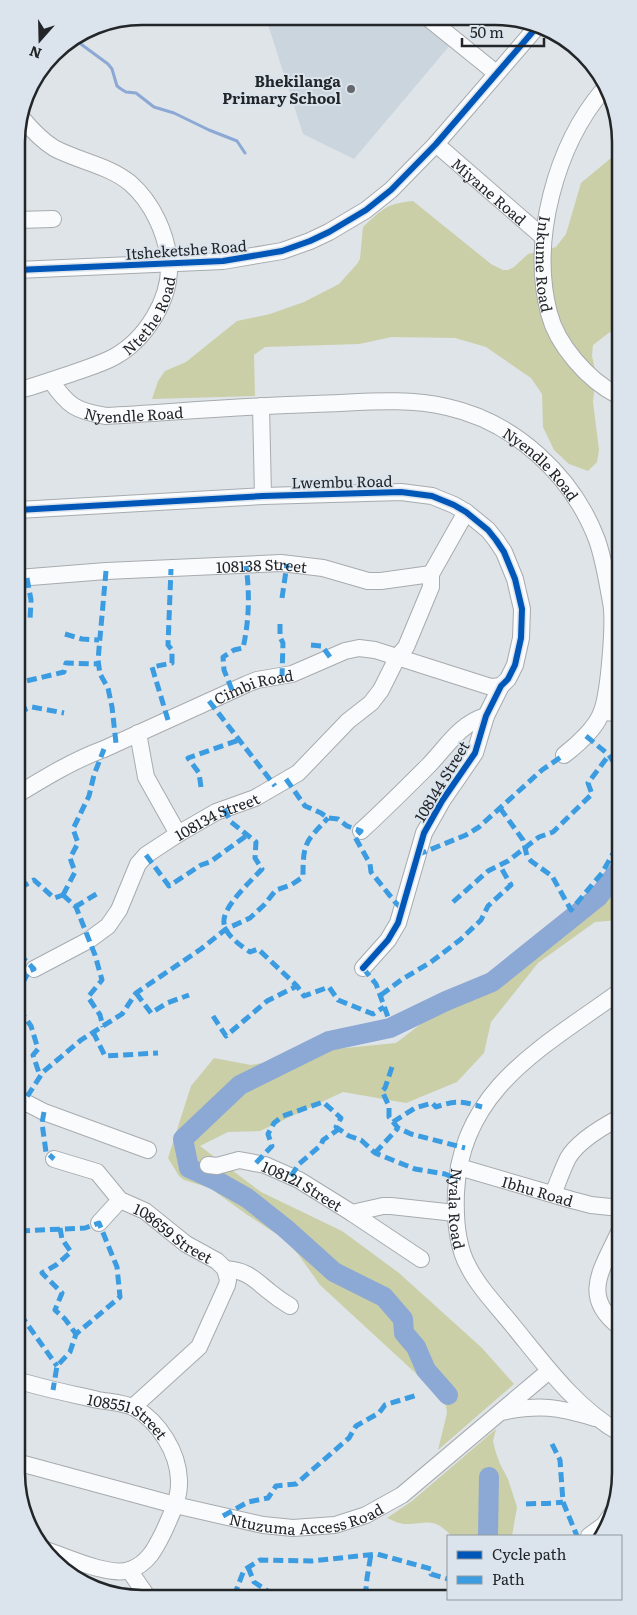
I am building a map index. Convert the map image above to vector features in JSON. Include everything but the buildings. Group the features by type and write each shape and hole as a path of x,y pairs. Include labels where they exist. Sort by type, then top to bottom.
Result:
{"street":[{"path":"437,25 496,73"},
{"name":"Itsheketshe Road","path":"25,270 223,261 261,256 310,241 329,232 378,202 436,144 533,31"},
{"name":"Inkume Road","path":"601,93 578,124 557,172 543,237 545,296 549,315 565,346 594,381 612,392"},
{"name":"Ntethe Road","path":"25,389 51,381 114,357 142,335 158,310 166,286 169,264 166,247 156,218 148,202 130,183 105,169 54,148 27,124"},
{"name":"Miyane Road","path":"436,144 543,237"},
{"path":"25,220 53,219"},
{"name":"Nyendle Road","path":"51,381 64,399 74,406 83,411 106,416 261,406 389,402 446,407 472,414 520,440 544,459 584,513 597,541 606,573 612,606 609,669 610,713 564,755"},
{"path":"261,406 263,496"},
{"name":"Lwembu Road","path":"25,510 263,496 374,492 417,493 444,500 466,512 488,530 504,552 520,595 522,622 518,654 512,673 501,686"},
{"path":"431,574 466,512"},
{"name":"108138 Street","path":"25,577 106,571 281,563 323,568 368,581 381,582 431,574"},
{"name":"108134 Street","path":"34,969 89,940 108,926 119,910 132,877 143,859 178,834 216,812 255,798 298,773 348,721 376,698 398,656 406,647 431,587 431,574"},
{"name":"Cimbi Road","path":"25,790 85,756 247,684 258,680 292,674 345,651 359,648 368,649 398,656 491,687 501,686"},
{"name":"108144 Street","path":"363,968 388,940 398,923 424,833 442,801 475,753 486,716 501,686"},
{"path":"361,831 428,766 463,728 486,716"},
{"path":"138,733 146,777 178,834"},
{"name":"Nyala Road","path":"612,997 529,1058 498,1086 479,1113 464,1148 457,1178 455,1213 460,1243 468,1266 482,1287 549,1371 600,1420 612,1428"},
{"path":"25,1103 44,1112 148,1150"},
{"path":"553,1194 573,1152 588,1138 612,1123"},
{"path":"54,1158 97,1172 120,1200 99,1223"},
{"name":"108121 Street","path":"208,1165 217,1166 239,1160 264,1166 299,1180 352,1214 383,1206 455,1213"},
{"name":"Ibhu Road","path":"459,1167 592,1205 612,1207"},
{"name":"108659 Street","path":"120,1200 145,1211 186,1244 217,1261 225,1269 228,1280 199,1346 133,1407"},
{"path":"352,1214 421,1259"},
{"path":"612,1247 598,1278 596,1288 601,1307 612,1319"},
{"name":"108659 Street","path":"225,1269 236,1270 256,1279 269,1292 290,1306"},
{"name":"Ntuzuma Access Road","path":"25,1464 175,1505 262,1525 292,1528 320,1527 351,1520 380,1509 402,1495 549,1371"},
{"name":"108551 Street","path":"25,1382 133,1407 155,1425 168,1442 179,1481 175,1505 157,1547 150,1557 129,1570"},
{"path":"501,1412 528,1407 550,1407 600,1420"},
{"path":"57,1554 103,1569 129,1570 143,1590"}],"shaded area":[{"name":"Bhekilanga Primary School","path":"268,25 425,25 451,44 354,159 303,134"}],"green space":[{"path":"612,157 612,333 610,332 593,345 592,356 596,373 593,402 599,450 597,462 588,471 569,464 554,450 543,427 542,394 531,378 486,347 455,338 392,337 359,344 265,347 254,355 255,396 152,399 158,381 165,371 186,362 237,321 270,314 304,302 339,284 360,259 363,227 385,208 413,201 491,264 503,270 508,270 528,254 556,247 566,234 581,183"},
{"path":"612,866 612,921 595,922 538,963 491,1022 484,1053 457,1082 406,1103 343,1092 260,1131 228,1132 200,1146 261,1192 342,1231 399,1273 482,1348 514,1384 438,1450 447,1413 446,1406 436,1392 320,1285 298,1254 284,1239 210,1188 184,1180 179,1176 168,1158 191,1086 214,1058 251,1065 335,1049 396,1043 596,890"},
{"path":"496,1429 493,1441 496,1453 508,1479 517,1507 512,1535 451,1535 434,1523 403,1524 387,1518 412,1501"}],"waterway":[{"path":"80,43 108,64 112,69 117,86 121,89 126,92 136,93 154,107 174,113 237,141 245,153"},
{"path":"448,1395 426,1370 416,1347 404,1333 403,1319 384,1297 334,1272 285,1228 247,1198 189,1168 183,1139 240,1085 329,1041 390,1028 446,1001 492,982 598,897 612,879"},
{"path":"488,1535 489,1477"}],"marked path":[{"path":"282,598 287,564"},
{"path":"232,690 224,670 223,657 234,650 243,648 247,628 248,607 246,566"},
{"path":"168,720 152,667 172,663 172,650 168,645 171,569"},
{"path":"106,571 98,660 100,674 108,688 116,743"},
{"path":"27,578 31,600 30,620"},
{"path":"280,624 280,637 283,643 282,676"},
{"path":"65,634 82,639 99,640"},
{"path":"311,645 322,646 330,657"},
{"path":"25,681 64,672 66,663 99,664"},
{"path":"209,701 275,786"},
{"path":"25,710 32,707 64,713"},
{"path":"586,736 612,760"},
{"path":"201,787 199,773 188,758 239,740"},
{"path":"63,895 75,872 70,858 78,843 73,829 89,796 94,775 104,749"},
{"path":"417,855 466,835 479,827 542,770 564,755"},
{"path":"453,902 488,871 508,861 539,837 553,832 592,794 588,783 609,755"},
{"path":"286,779 305,806 328,818 338,819 347,826 361,831 355,837 370,864 371,872 403,910"},
{"path":"500,808 523,840 527,856 552,876 571,910 602,873 612,855"},
{"path":"224,809 231,822 256,842 255,858 262,869 238,894 228,909 224,923 230,936 250,952 258,949 297,986 304,996 329,987 338,1000 373,1014 384,1007"},
{"path":"25,1100 43,1072 81,1040 122,1014 136,993 201,949 226,929 250,918 276,890 291,885 303,877 307,844 328,818"},
{"path":"146,855 169,886 201,865 210,862 246,836"},
{"path":"381,995 401,980 431,962 460,940 481,920 488,906 511,885 500,866"},
{"path":"25,885 34,880 54,898 63,895"},
{"path":"75,907 98,893"},
{"path":"63,895 76,907 95,955 102,980 88,997 100,1015 103,1027"},
{"path":"25,960 34,969 29,971 25,979"},
{"path":"363,968 376,984 388,1017"},
{"path":"213,1016 226,1036 267,1001 297,986"},
{"path":"136,993 151,1013 167,1003 189,995"},
{"path":"25,1018 31,1026 38,1049 33,1055 40,1076"},
{"path":"93,1032 105,1056 158,1053"},
{"path":"392,1067 385,1088 382,1091 389,1106 389,1117 398,1128 411,1134 465,1148"},
{"path":"256,1163 272,1146 268,1134 274,1123 283,1116 323,1102 341,1118 336,1127 349,1136 361,1140 375,1153 415,1169 445,1174 457,1179"},
{"path":"393,1122 415,1108 432,1103 436,1107 459,1102 482,1107"},
{"path":"44,1112 42,1123 46,1152 54,1159"},
{"path":"375,1153 398,1128"},
{"path":"291,1176 299,1164 321,1145 323,1140 339,1129"},
{"path":"25,1231 85,1228 99,1223 117,1267 120,1297 76,1334 70,1352 57,1366 53,1390"},
{"path":"60,1228 62,1239 71,1252 56,1265 42,1273 62,1293 55,1310 65,1319 76,1334"},
{"path":"25,1321 57,1366"},
{"path":"223,1516 248,1502 268,1498 276,1486 296,1484 349,1438 356,1426 379,1413 385,1405 417,1395"},
{"path":"552,1444 560,1460 563,1502 577,1535"},
{"path":"526,1504 563,1502"},
{"path":"365,1590 371,1554"},
{"path":"236,1590 244,1570 260,1560 312,1561 377,1554 431,1569 431,1574 447,1579"},
{"path":"248,1567 254,1582 266,1590"}],"cycle path":[{"path":"25,270 223,261 282,251 310,241 366,210 391,190 436,144 533,31"},
{"path":"25,510 263,496 401,492 432,496 454,505 488,530 496,540 504,552 515,579 522,609 521,638 515,665 508,679 501,686 486,716 475,753 442,801 424,833 398,923 388,940 363,968"}],"place":[{"name":"Bhekilanga Primary School","path":"351,89"}]}
